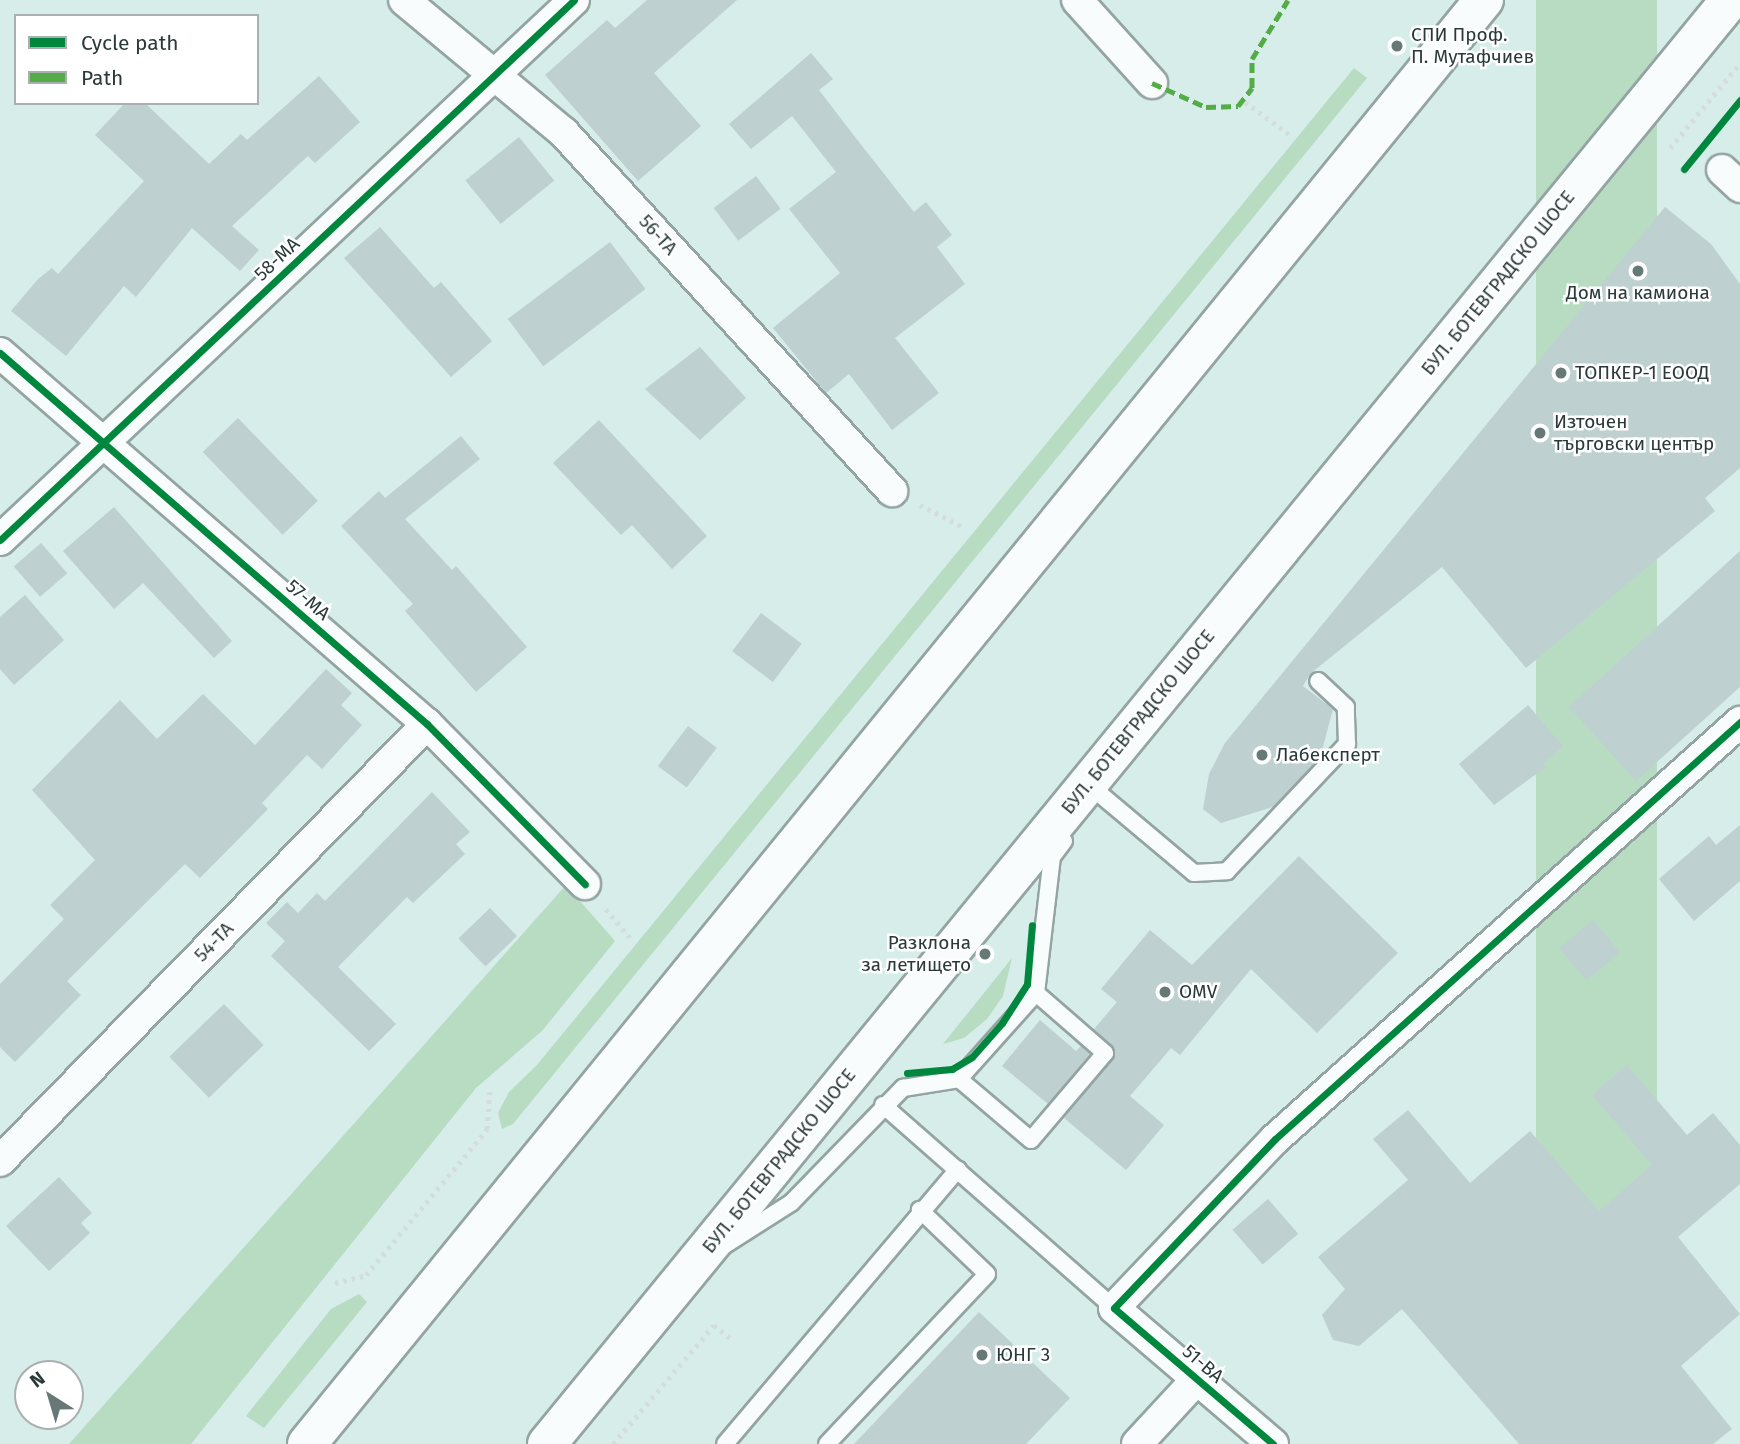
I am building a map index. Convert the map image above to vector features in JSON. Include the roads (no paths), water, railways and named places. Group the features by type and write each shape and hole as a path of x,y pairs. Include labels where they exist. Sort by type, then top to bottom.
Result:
{"main road":[{"path":"307,1444 1484,0"},
{"name":"БУЛ. БОТЕВГРАДСКО ШОСЕ","path":"547,1444 1730,0"}],"street":[{"name":"56-ТА","path":"404,0 564,133 892,491"},
{"name":"58-МА","path":"0,540 574,0"},
{"path":"1077,0 1152,83"},
{"name":"57-МА","path":"0,353 427,724 585,884"},
{"path":"1114,1308 1275,1139 1740,722"},
{"name":"54-ТА","path":"0,1161 427,724"},
{"name":"51-ВА","path":"1114,1308 1273,1444"},
{"name":"51-ВА","path":"1137,1444 1197,1379"}],"lane":[{"path":"1101,795 1194,873 1227,871 1347,744 1346,707 1318,681"},
{"path":"700,1257 752,1232 791,1203 883,1105 903,1088 959,1079 1036,993 1052,857 1101,795 1163,691"},
{"path":"959,1079 1031,1140 1105,1053 1036,993"},
{"path":"883,1105 1114,1308"},
{"path":"724,1444 920,1210 958,1169"},
{"path":"827,1444 987,1274 920,1210"}],"place":[{"name":"СПИ Проф. П. Мутафчиев","path":"1397,46"},
{"name":"Дом на камиона","path":"1638,271"},
{"name":"ТОПКЕР-1 ЕООД","path":"1561,373"},
{"name":"Източен търговски център","path":"1540,433"},
{"name":"Лабексперт","path":"1262,755"},
{"name":"Разклона за летището","path":"985,954"},
{"name":"OMV","path":"1165,992"},
{"name":"ЮНГ 3","path":"982,1355"}]}
